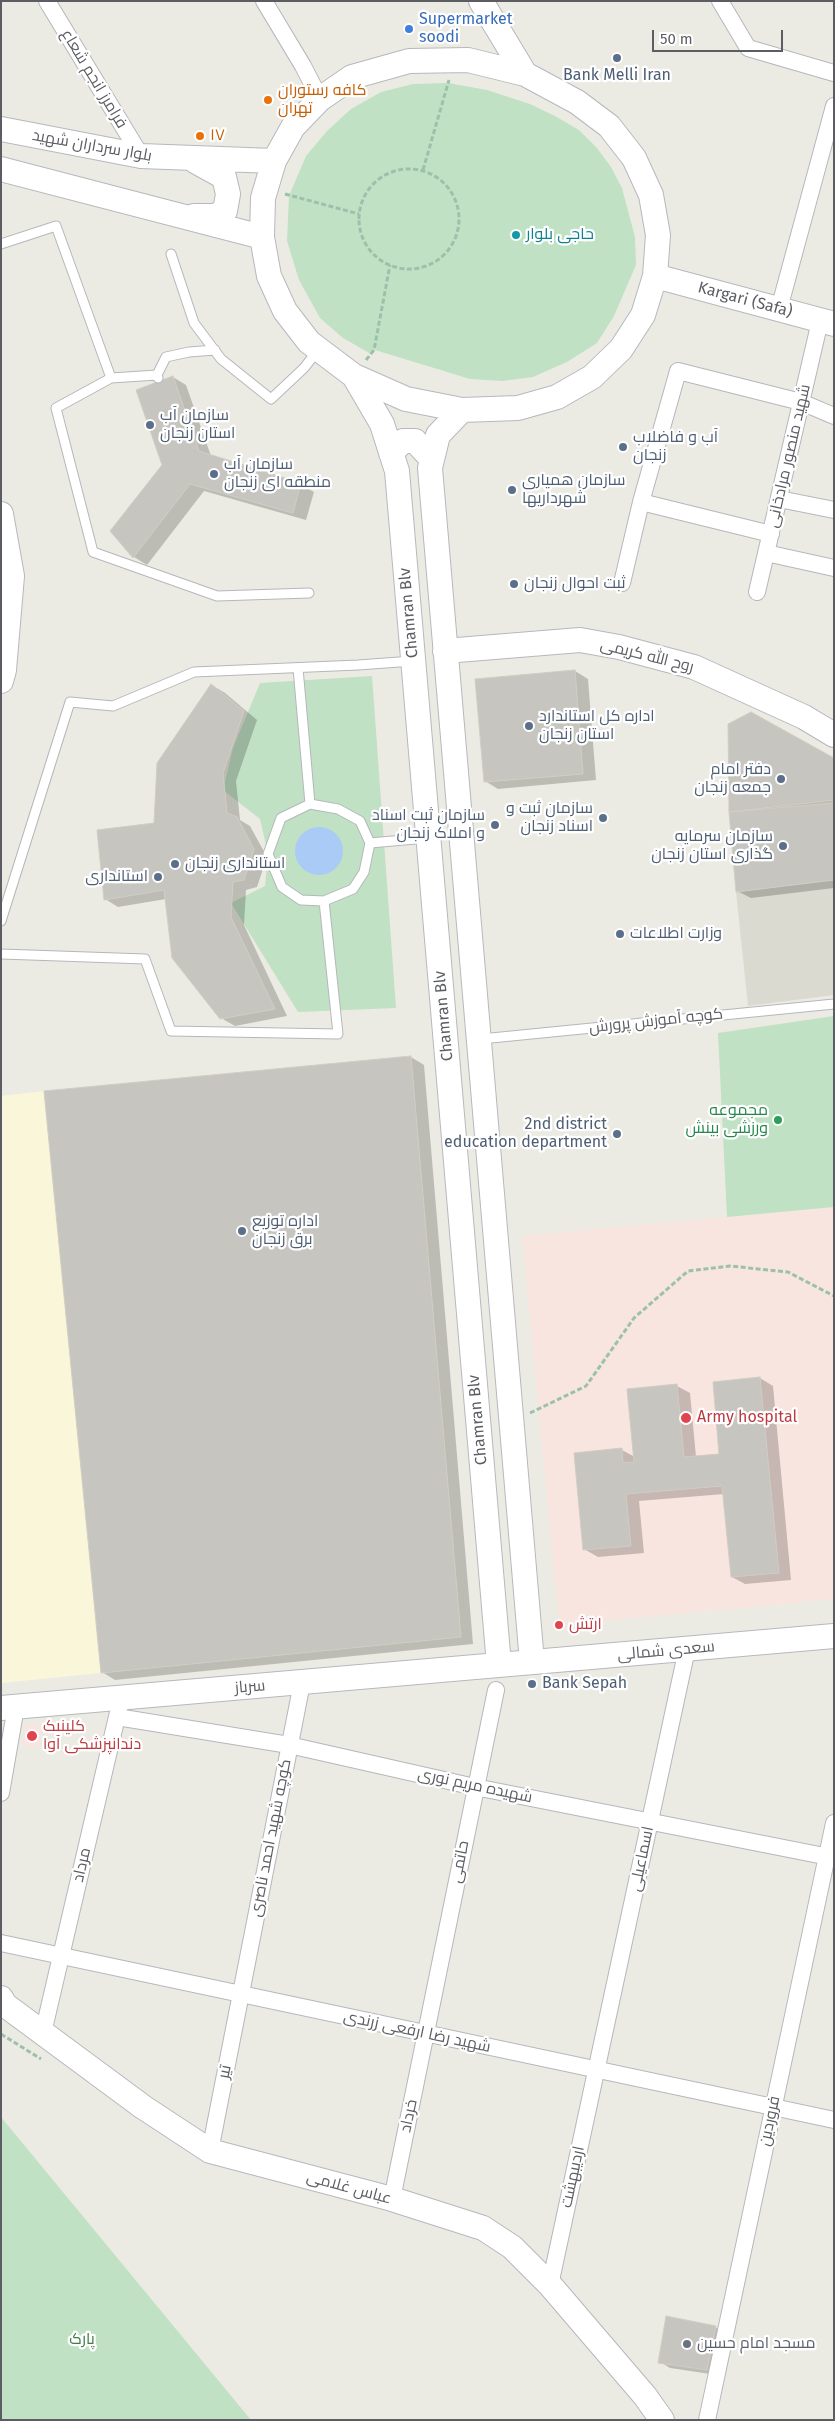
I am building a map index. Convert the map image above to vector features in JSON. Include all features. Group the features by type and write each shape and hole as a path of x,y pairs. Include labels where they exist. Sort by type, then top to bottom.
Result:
{"main road":[{"path":"481,1 525,74"},
{"path":"456,60 468,60 525,74 584,106 610,126 634,158 651,195 658,236 655,276 643,315 621,349 592,377 557,397 518,408 462,410 406,399 354,376 309,342 285,311 269,276 262,237 263,198 274,161 293,127 320,99 352,77 409,62 456,60"},
{"name":"بلوار سرداران شهید","path":"1,129 140,156 274,161"},
{"path":"183,217 215,216 225,211 228,194 224,177 189,158"},
{"path":"1,169 262,237"},
{"name":"Kargari (Safa)","path":"655,276 827,322"},
{"name":"Chamran Blv","path":"354,376 382,424 397,471 499,1666"},
{"name":"Chamran Blv","path":"462,410 438,435 430,468 532,1662"},
{"path":"391,453 403,441 416,441 432,459"},
{"path":"1,514 7,577 8,622 2,674"},
{"name":"روح الله کریمی","path":"445,651 580,640 619,647 694,667 804,717 834,735"},
{"path":"446,1042 478,1039"},
{"path":"493,1594 501,1605 508,1608 515,1608 526,1600"},
{"name":"سعدی شمالی","path":"499,1666 834,1636"},
{"name":"سرباز","path":"8,1708 119,1708 302,1682 499,1666"},
{"name":"عباس غلامی","path":"1,1998 5,2005 142,2107 210,2151 392,2199 483,2228 512,2247 550,2285 645,2396 662,2420"}],"street":[{"name":"فرامرز انجم شعاع","path":"47,1 140,156"},
{"path":"264,1 303,66 320,99"},
{"path":"720,1 748,48 834,73"},
{"path":"779,309 834,106"},
{"name":"شهید منصور مرادخانی","path":"757,592 801,402 827,322"},
{"path":"622,583 641,502 678,371 801,402 834,416"},
{"path":"779,499 834,510"},
{"path":"641,502 771,534"},
{"path":"766,553 834,568"},
{"name":"اسماعیلی","path":"596,2070 687,1649"},
{"name":"کوچه شهید احمد ناصری","path":"241,1994 302,1682"},
{"name":"حاتمی","path":"426,2034 496,1690"},
{"path":"1,1793 8,1708"},
{"name":"شهیده مریم نوری","path":"119,1708 475,1787 830,1857"},
{"name":"مرداد","path":"44,2033 119,1708"},
{"name":"فروردین","path":"707,2420 773,2107 830,1857 834,1823"},
{"name":"شهید رضا ارفعی زرندی","path":"1,1944 834,2120"},
{"name":"تیر","path":"210,2151 241,1994"},
{"name":"خرداد","path":"392,2199 426,2034"},
{"name":"اردیبهشت","path":"550,2285 596,2070"}],"lane":[{"path":"1,244 56,226 112,378"},
{"path":"170,254 194,324 222,359 271,399 304,368 318,349"},
{"path":"214,350 189,352 166,357 157,377 112,378 56,408 92,552 217,596 309,593"},
{"path":"1,920 70,702 114,706 194,672 413,661"},
{"path":"298,668 310,804"},
{"path":"310,804 338,809 360,821 370,843 364,872 353,889 324,901 301,900 282,887 268,854 281,818 310,804"},
{"path":"370,843 428,838"},
{"path":"1,954 145,959 171,1031 338,1034 324,901"},
{"name":"کوچه آموزش پرورش","path":"478,1039 834,1004"}],"path":[{"path":"423,170 456,60"},
{"path":"405,168 423,170 438,178 451,190 458,206 459,224 456,239 441,257 420,268 405,269 390,265 376,256 366,244 361,229 360,214 364,197 374,183 389,173 405,168"},
{"path":"266,189 360,214"},
{"path":"354,376 374,350 390,265"},
{"path":"511,1421 586,1386 634,1318 688,1271 730,1266 788,1272 834,1296"},
{"path":"1,2034 49,2064"}],"shaded area":[{"path":"834,880 834,995 748,1006 736,892"},
{"path":"44,1091 101,1673 1,1683 1,1096"},
{"name":"Army hospital","path":"834,1207 834,1599 559,1625 522,1236"},
{"name":"کلینیک دندانپزشکی آوا","path":"26,1724 43,1726 38,1748 21,1745"}],"green space":[{"path":"448,83 487,90 530,104 579,130 597,148 611,167 622,188 635,237 636,265 614,316 597,343 567,362 533,377 502,381 470,379 375,350 371,354 343,338 320,318 299,280 287,241 289,196 306,156 327,131 351,109 381,92 413,84"},
{"path":"372,676 396,1008 298,1012 231,903 265,886 268,854 260,819 223,790 233,748 260,683"},
{"name":"مجموعه ورزشی بینش","path":"834,1016 834,1207 727,1217 718,1033"},
{"name":"پارک","path":"1,2117 251,2420 1,2420"}],"water":[{"path":"314,827 324,827 333,831 339,837 342,842 342,860 333,871 324,875 314,875 305,871 299,865 295,856 295,846 299,837 305,831"}],"building":[{"name":"سازمان آب منطقه ای زنجان","path":"173,376 199,451 301,483 293,513 190,484 133,558 110,531 162,465 136,390"},
{"name":"اداره کل استاندارد استان زنجان","path":"575,670 583,774 484,782 475,679"},
{"name":"استانداری زنجان","path":"211,684 244,711 223,773 227,813 237,817 254,849 244,880 233,882 231,917 275,1009 220,1019 172,958 164,890 104,900 97,830 154,823 157,763"},
{"name":"دفتر امام جمعه زنجان","path":"751,712 834,758 834,800 729,812 728,724"},
{"name":"سازمان سرمایه گذاری استان زنجان","path":"834,803 834,880 736,892 729,812"},
{"name":"اداره توزیع برق زنجان","path":"411,1056 461,1637 101,1673 44,1091"},
{"path":"760,1377 779,1573 731,1577 722,1486 626,1494 631,1546 583,1550 574,1453 622,1448 623,1463 634,1462 627,1389 677,1384 684,1457 719,1454 713,1382"},
{"name":"مسجد امام حسین","path":"666,2316 716,2326 707,2370 658,2363"}],"place":[{"name":"Supermarket soodi","path":"409,29"},
{"name":"Bank Melli Iran","path":"617,58"},
{"name":"کافه رستوران تهران","path":"268,100"},
{"name":"۱۷","path":"200,136"},
{"name":"حاجی بلوار","path":"516,235"},
{"name":"سازمان آب استان زنجان","path":"150,425"},
{"name":"آب و فاضلاب زنجان","path":"623,447"},
{"name":"سازمان آب منطقه ای زنجان","path":"214,474"},
{"name":"سازمان همیاری شهرداریها","path":"512,490"},
{"name":"ثبت احوال زنجان","path":"514,584"},
{"name":"اداره کل استاندارد استان زنجان","path":"529,726"},
{"name":"دفتر امام جمعه زنجان","path":"781,779"},
{"name":"سازمان ثبت و اسناد زنجان","path":"603,818"},
{"name":"سازمان ثبت اسناد و املاک زنجان","path":"495,825"},
{"name":"سازمان سرمایه گذاری استان زنجان","path":"783,846"},
{"name":"استانداری زنجان","path":"175,864"},
{"name":"استانداری","path":"158,877"},
{"name":"وزارت اطلاعات","path":"620,934"},
{"name":"مجموعه ورزشی بینش","path":"778,1120"},
{"name":"2nd district education department","path":"617,1134"},
{"name":"اداره توزیع برق زنجان","path":"242,1231"},
{"name":"Army hospital","path":"686,1418"},
{"name":"ارتش","path":"559,1625"},
{"name":"Bank Sepah","path":"532,1684"},
{"name":"کلینیک دندانپزشکی آوا","path":"32,1736"},
{"name":"مسجد امام حسین","path":"687,2344"}]}
